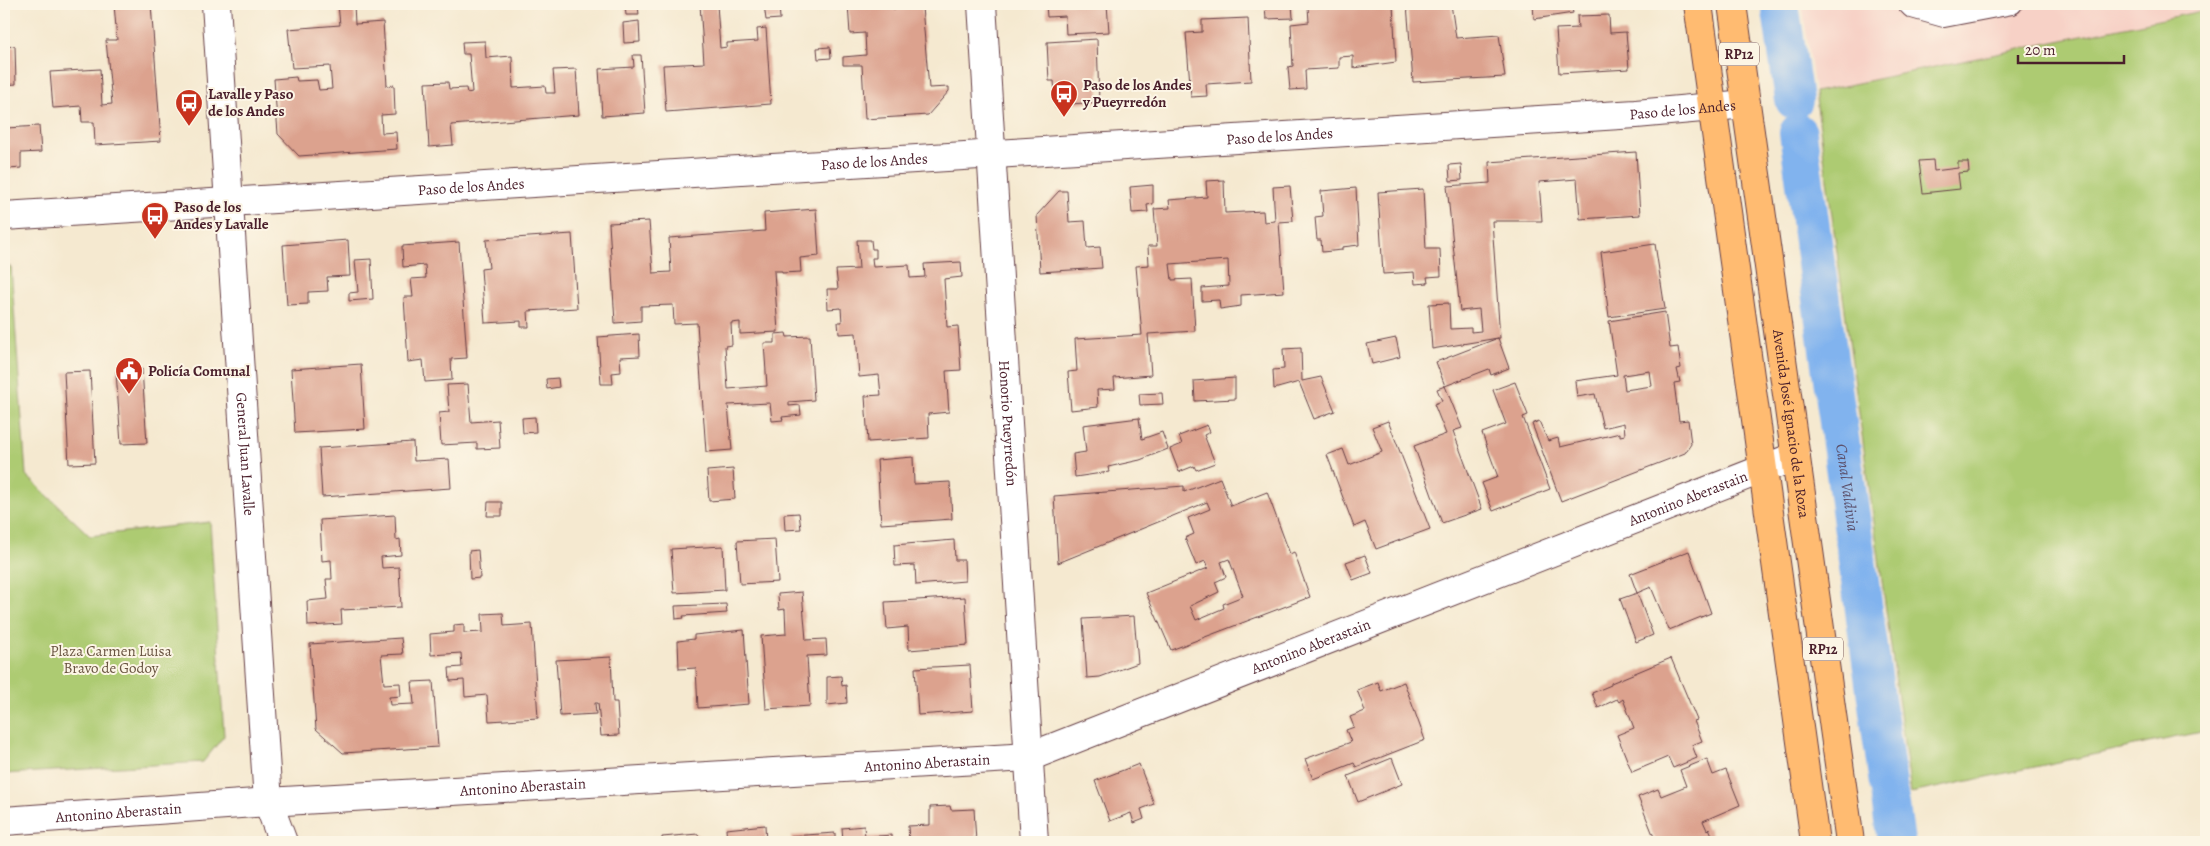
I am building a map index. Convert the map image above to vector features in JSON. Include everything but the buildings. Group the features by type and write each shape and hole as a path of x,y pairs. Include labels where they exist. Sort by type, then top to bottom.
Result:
{"main road":[{"name":"RP12","path":"1698,4 1814,842"},
{"name":"Avenida José Ignacio de la Roza","path":"1732,4 1850,842"}],"street":[{"name":"General Juan Lavalle","path":"216,4 268,802 283,842"},
{"name":"Honorio Pueyrredón","path":"982,4 1034,842"},
{"name":"Paso de los Andes","path":"4,216 228,204 1712,108 1746,104"},
{"name":"Antonino Aberastain","path":"4,821 268,802 1029,757 1796,456"}],"lane":[{"path":"1908,4 1912,8 1944,17 2012,4"}],"shaded area":[{"path":"1802,4 2206,4 2206,10 1815,92"}],"green space":[{"path":"2206,10 2206,731 1911,793 1815,92"},
{"name":"Plaza Carmen Luisa Bravo de Godoy","path":"4,267 11,267 26,475 90,536 210,522 224,736 203,762 4,774"}],"waterway":[{"name":"Canal Valdivia","path":"1780,4 1794,100"},
{"name":"Canal Valdivia","path":"1798,133 1896,842"}],"place":[{"name":"Paso de los Andes y Pueyrredón","path":"1064,118"},
{"name":"Lavalle y Paso de los Andes","path":"189,127"},
{"name":"Paso de los Andes y Lavalle","path":"155,240"},
{"name":"Policía Comunal","path":"129,395"}]}
